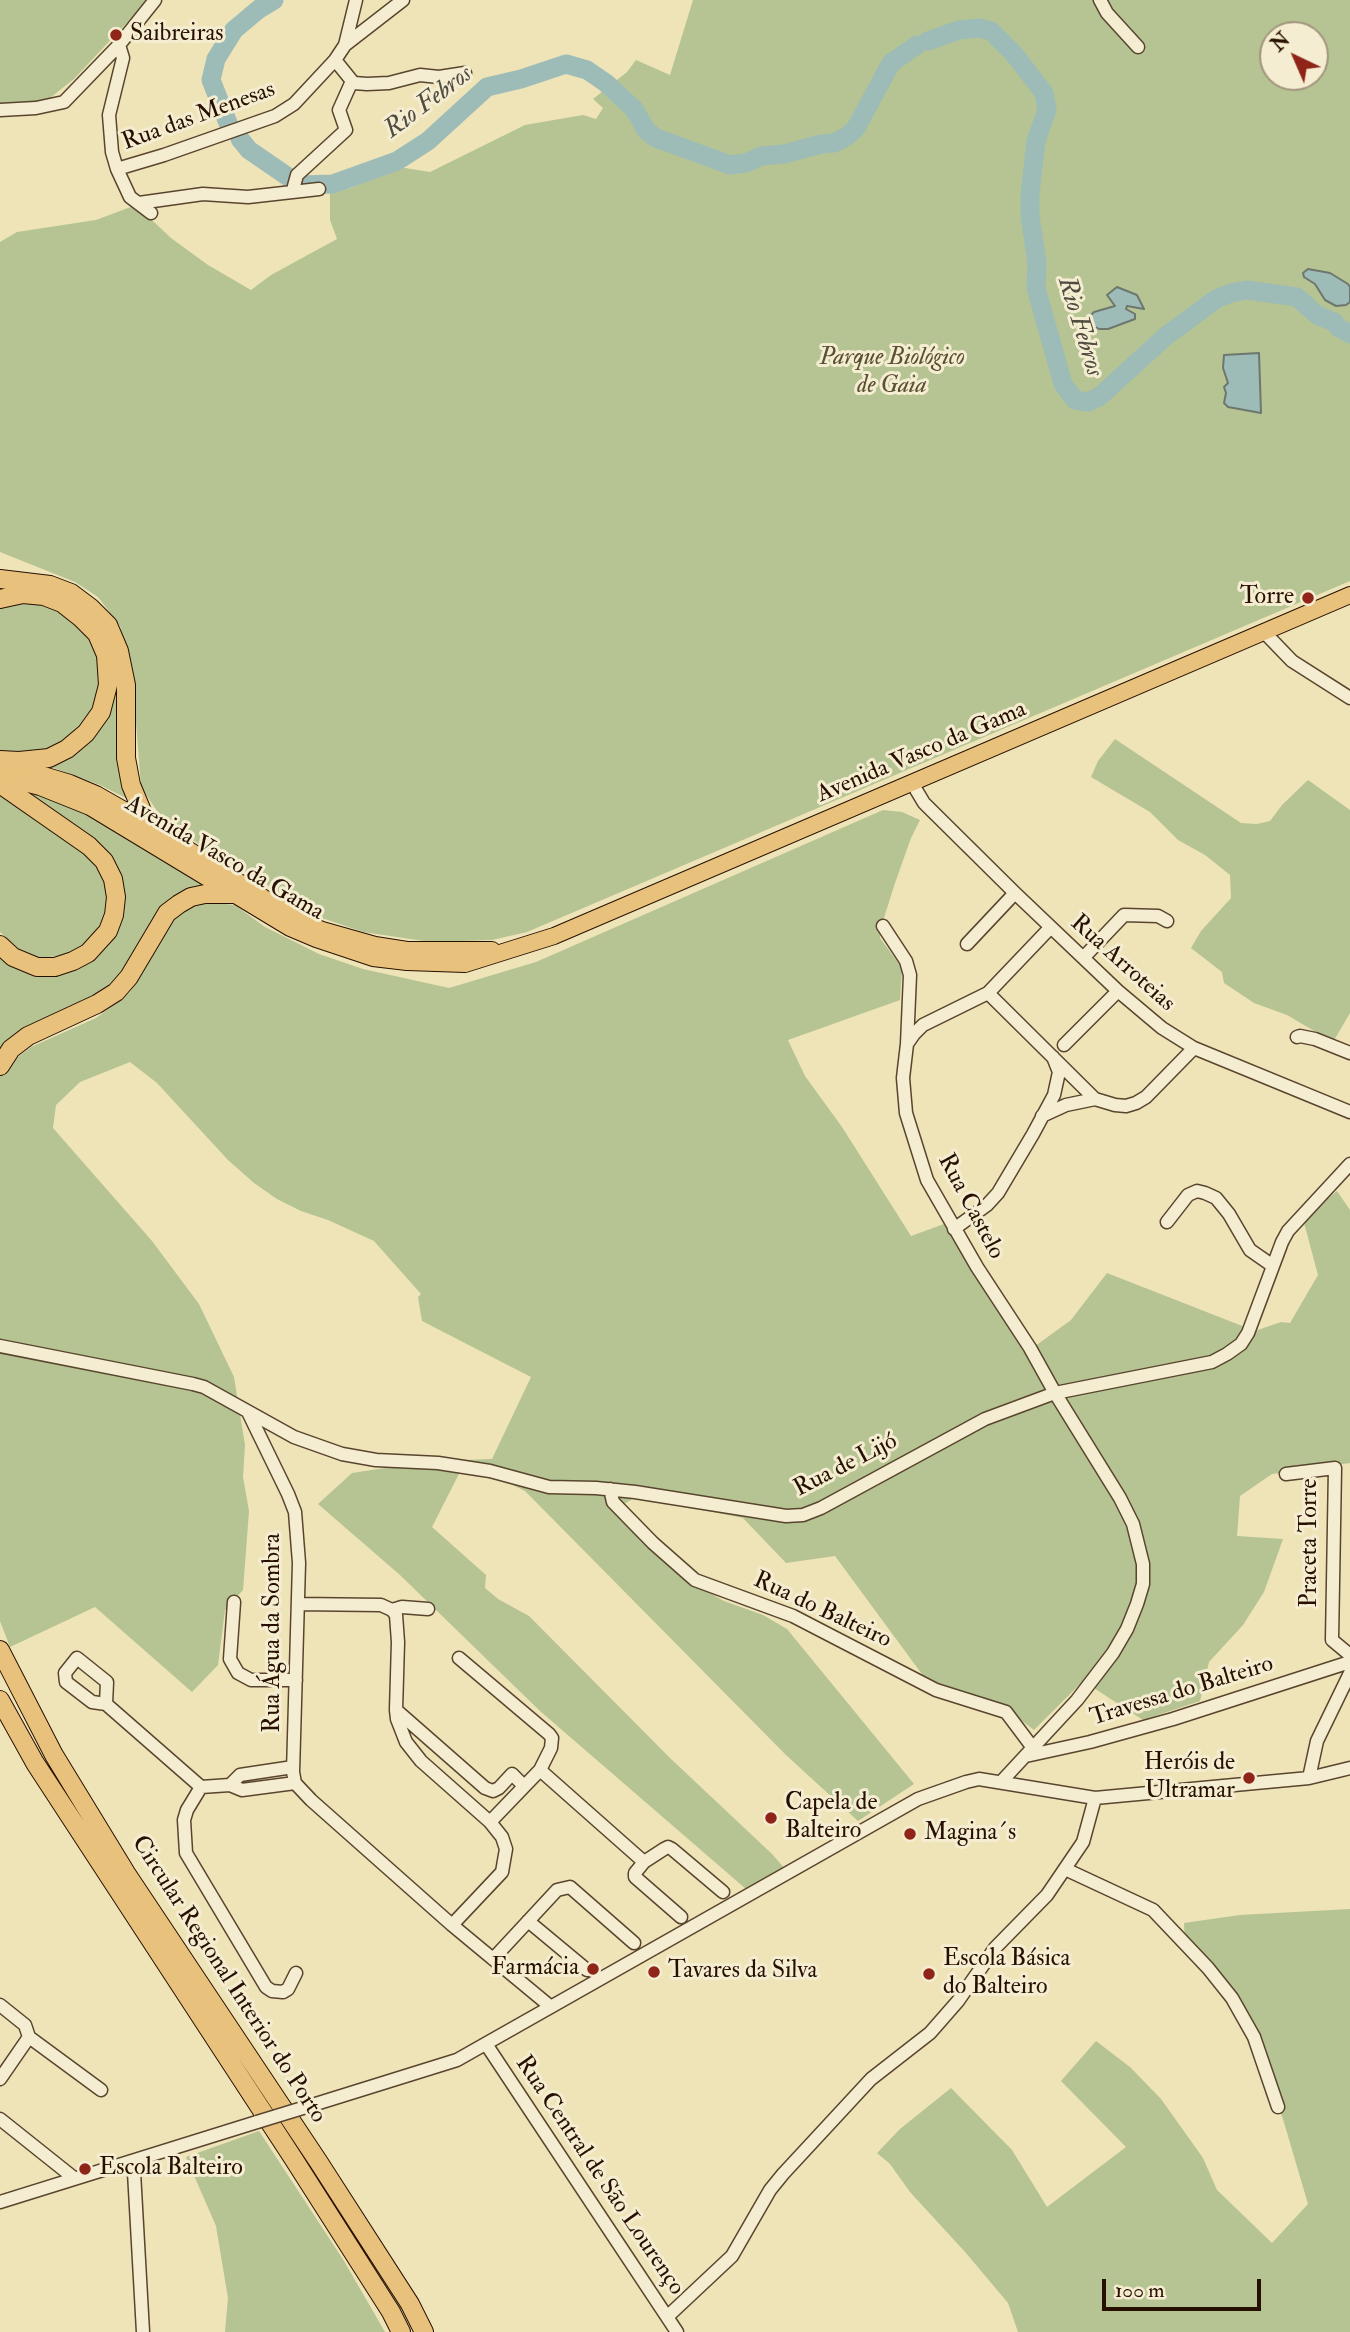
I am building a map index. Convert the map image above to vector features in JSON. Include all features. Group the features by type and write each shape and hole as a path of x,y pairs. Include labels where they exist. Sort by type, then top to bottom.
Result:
{"highway":[{"path":"0,579 50,585 71,593 108,625 120,651 126,685 127,758 131,785 147,823"},
{"path":"0,599 23,594 44,596 62,603 81,618 97,634 106,655 108,685 101,712 86,733 68,749 49,758 0,761"},
{"path":"0,784 89,846 104,861 113,879 116,897 114,915 108,931 88,953 73,961 55,967 37,967 13,957 0,945"},
{"path":"0,1066 11,1049 28,1035 116,992 129,977 167,913 179,904 191,897 205,894 234,894"},
{"name":"Circular Regional Interior do Porto","path":"0,1650 54,1755 119,1861 318,2161 410,2304 424,2332"},
{"name":"Circular Regional Interior do Porto","path":"0,1700 35,1763 293,2158 401,2332"}],"main road":[{"name":"Avenida Vasco da Gama","path":"0,777 40,787 90,807 290,928 373,958 465,964 554,936 1350,595"},
{"name":"Avenida Vasco da Gama","path":"0,761 96,794 147,823 273,905 322,930 375,945 407,950 512,950"}],"street":[{"path":"0,110 36,108 64,102 119,45 155,0"},
{"path":"345,45 356,0"},
{"path":"345,45 403,0"},
{"path":"1100,0 1107,13 1138,47"},
{"name":"Rua das Menesas","path":"119,45 123,58 109,116 111,152 117,169 275,116 295,104 345,45"},
{"path":"335,60 354,83 389,83 420,75 439,77 465,73"},
{"path":"139,203 204,194 248,198 275,196 295,184 346,130 339,110 352,81"},
{"path":"117,169 130,197 150,213"},
{"path":"295,184 319,189"},
{"path":"1264,632 1292,662 1350,698"},
{"name":"Rua Arroteias","path":"912,783 925,803 1014,893 1118,991 1162,1028 1194,1048 1350,1112"},
{"path":"967,944 1014,893"},
{"path":"1084,957 1124,915 1158,916 1167,921"},
{"name":"Rua Castelo","path":"883,926 906,961 910,975 903,1078 906,1113 927,1180 954,1229 1098,1461 1133,1524 1143,1563 1143,1584 1127,1629 1113,1653 1077,1700 1001,1782"},
{"path":"907,1044 923,1025 988,993 1050,928"},
{"path":"1064,1045 1118,991"},
{"path":"988,993 1096,1099 1115,1105 1126,1106 1146,1097 1194,1048"},
{"path":"1297,1037 1315,1039 1350,1053"},
{"path":"954,1229 987,1205 998,1193 1042,1117 1054,1095 1059,1072 1053,1057"},
{"path":"1042,1117 1066,1105 1096,1099"},
{"name":"Rua de Lijó","path":"249,1414 294,1437 342,1454 490,1471 549,1487 610,1489 786,1516 803,1515 821,1508 974,1423 1055,1393 1212,1362 1227,1354 1241,1344 1248,1333 1289,1231 1350,1164"},
{"path":"1167,1222 1188,1195 1197,1191 1205,1193 1216,1198 1229,1214 1250,1250 1273,1266"},
{"path":"0,1346 204,1387 249,1414"},
{"name":"Rua Água da Sombra","path":"249,1414 284,1483 295,1512 299,1563 293,1767 295,1783"},
{"name":"Praceta Torre","path":"1286,1474 1335,1468 1332,1640 1350,1655"},
{"name":"Rua do Balteiro","path":"610,1489 612,1502 695,1580 793,1616 936,1690 1006,1712 1029,1752"},
{"path":"234,1602 230,1659 238,1673 251,1679 296,1680"},
{"path":"298,1604 381,1605 392,1610 397,1621 398,1642 396,1710 406,1742 421,1761 490,1822 502,1837 506,1849 502,1872 452,1925"},
{"path":"392,1610 402,1607 428,1609"},
{"path":"459,1658 552,1738 551,1748 540,1770 490,1822"},
{"name":"Travessa do Balteiro","path":"1029,1752 1090,1742 1173,1719 1350,1662"},
{"path":"1309,1778 1317,1741 1350,1673"},
{"path":"106,1704 201,1787 230,1785 242,1790 295,1783 310,1800 452,1925 551,2007"},
{"path":"396,1710 485,1787 493,1791 512,1774 524,1786"},
{"path":"230,1785 240,1775 293,1767"},
{"path":"0,2202 445,2066 918,1799 966,1782 979,1779 1095,1798 1309,1778 1350,1768"},
{"path":"540,1770 644,1862"},
{"path":"201,1787 184,1820 186,1853 266,1987 272,1991 283,1992 288,1989 296,1973"},
{"path":"667,2317 732,2256 770,2190 871,2079 930,2033 958,2001 995,1948 1047,1895 1087,1832 1095,1798"},
{"path":"681,1917 636,1879 635,1873 644,1862 666,1847 723,1892"},
{"path":"1065,1869 1153,1910 1208,1968 1232,1998 1254,2037 1278,2107"},
{"path":"493,1959 557,1890 570,1886 634,1943"},
{"path":"528,1921 587,1970"},
{"path":"0,2005 25,2025 29,2037 101,2090"},
{"path":"0,2079 29,2037"},
{"name":"Rua Central de São Lourenço","path":"485,2044 677,2332"},
{"path":"0,2119 74,2178"},
{"path":"132,2161 143,2332"}],"green space":[{"path":"0,0 148,0 74,79 46,101 0,109"},
{"name":"Parque Biológico de Gaia","path":"693,0 1350,0 1350,581 527,932 492,940 431,942 363,932 322,918 191,839 157,811 141,787 132,671 120,626 98,597 75,582 0,552 0,242 17,232 96,220 136,205 171,238 208,265 251,290 271,275 337,239 330,220 330,192 351,188 393,170 405,168 430,172 525,125 583,115 596,119 603,108 593,99 627,72 636,60 670,75"},
{"path":"12,602 39,603 66,613 87,635 97,656 100,680 96,701 83,725 62,743 39,753 16,754 0,750 0,606"},
{"path":"115,678 118,757 126,798 100,785 40,763 58,758"},
{"path":"1115,739 1241,823 1270,821 1308,780 1350,810 1350,1013 1333,1042 1287,1015 1254,1003 1224,983 1222,972 1191,948 1201,931 1231,898 1230,875 1205,855 1178,840 1150,812 1091,777 1098,761"},
{"path":"21,788 81,809 192,876 207,888 187,890 162,907 124,969 109,985 93,997 31,1024 15,1034 0,1050 0,953 6,959 82,963 122,892"},
{"path":"0,793 94,859 106,882 108,903 102,925 86,945 65,955 41,958 19,949 0,932"},
{"path":"883,810 902,812 920,820 895,883 880,938 902,968 900,1000 788,1040 805,1076 842,1127 911,1236 944,1224 1027,1352 1071,1320 1107,1273 1255,1331 1281,1322 1290,1323 1318,1275 1303,1219 1337,1191 1350,1210 1350,1463 1272,1474 1240,1496 1237,1536 1283,1539 1264,1592 1243,1625 1209,1662 1200,1701 1143,1720 1083,1681 1034,1730 1009,1711 927,1681 835,1556 786,1563 743,1518 636,1497 617,1508 696,1585 724,1601 763,1615 787,1629 914,1784 858,1821 786,1755 525,1491 465,1462 432,1527 486,1575 485,1588 498,1599 529,1616 786,1870 746,1889 540,1711 400,1575 318,1504 352,1473 431,1461 492,1459 531,1377 422,1321 418,1297 421,1294 374,1241 301,1211 254,1183 228,1160 157,1083 130,1062 80,1082 56,1105 53,1128 152,1241 199,1304 234,1377 245,1445 243,1477 249,1511 243,1590 225,1610 218,1665 192,1692 95,1607 10,1647 0,1621 0,1076 13,1061 31,1047 96,1018 122,999 130,992 167,922 199,901 235,905 265,927 319,954 363,969 449,988 536,962"},
{"path":"1350,1909 1350,2332 1018,2332 1008,2303 910,2192 890,2164 877,2153 900,2129 951,2088 1012,2150 1047,2207 1126,2147 1061,2081 1096,2041 1130,2067 1161,2099 1203,2158 1217,2190 1272,2243 1308,2204 1283,2119 1241,2001 1221,1975 1185,1945 1184,1923 1240,1915"},
{"path":"259,2131 344,2261 385,2332 225,2332 228,2298 216,2226 186,2157"}],"water":[{"path":"1308,269 1330,273 1348,284 1350,302 1336,306 1325,300 1315,284 1304,277 1303,273"},
{"path":"1117,287 1137,295 1144,309 1127,306 1126,309 1135,314 1135,319 1108,329 1099,329 1090,324 1089,317 1094,312 1115,306 1107,295"},
{"path":"1259,353 1261,413 1228,407 1224,403 1224,387 1228,383 1223,368 1224,355"}],"waterway":[{"name":"Rio Febros","path":"228,123 211,80 216,59 234,30 274,0"},
{"name":"Rio Febros","path":"928,41 959,30 979,28 991,31 1014,54 1044,93 1047,110 1036,141 1030,194 1030,216 1037,263 1036,288 1063,384 1075,400 1088,402 1099,397 1166,336 1216,299 1231,293 1247,290 1297,297 1317,315 1334,322 1350,334"},
{"name":"Rio Febros","path":"240,139 249,150 300,185 333,184 397,161 428,141 487,87 566,64 587,70 606,83 634,109 646,130 656,138 730,165 746,163 761,156 834,143 846,137 856,128 891,63 917,45"}],"place":[{"name":"Saibreiras","path":"116,35"},
{"name":"Torre","path":"1308,598"},
{"name":"Heróis de Ultramar","path":"1249,1778"},
{"name":"Capela de Balteiro","path":"771,1818"},
{"name":"Magina´s","path":"910,1834"},
{"name":"Farmácia","path":"593,1969"},
{"name":"Tavares da Silva","path":"654,1972"},
{"name":"Escola Básica do Balteiro","path":"929,1974"},
{"name":"Escola Balteiro","path":"85,2169"}]}
